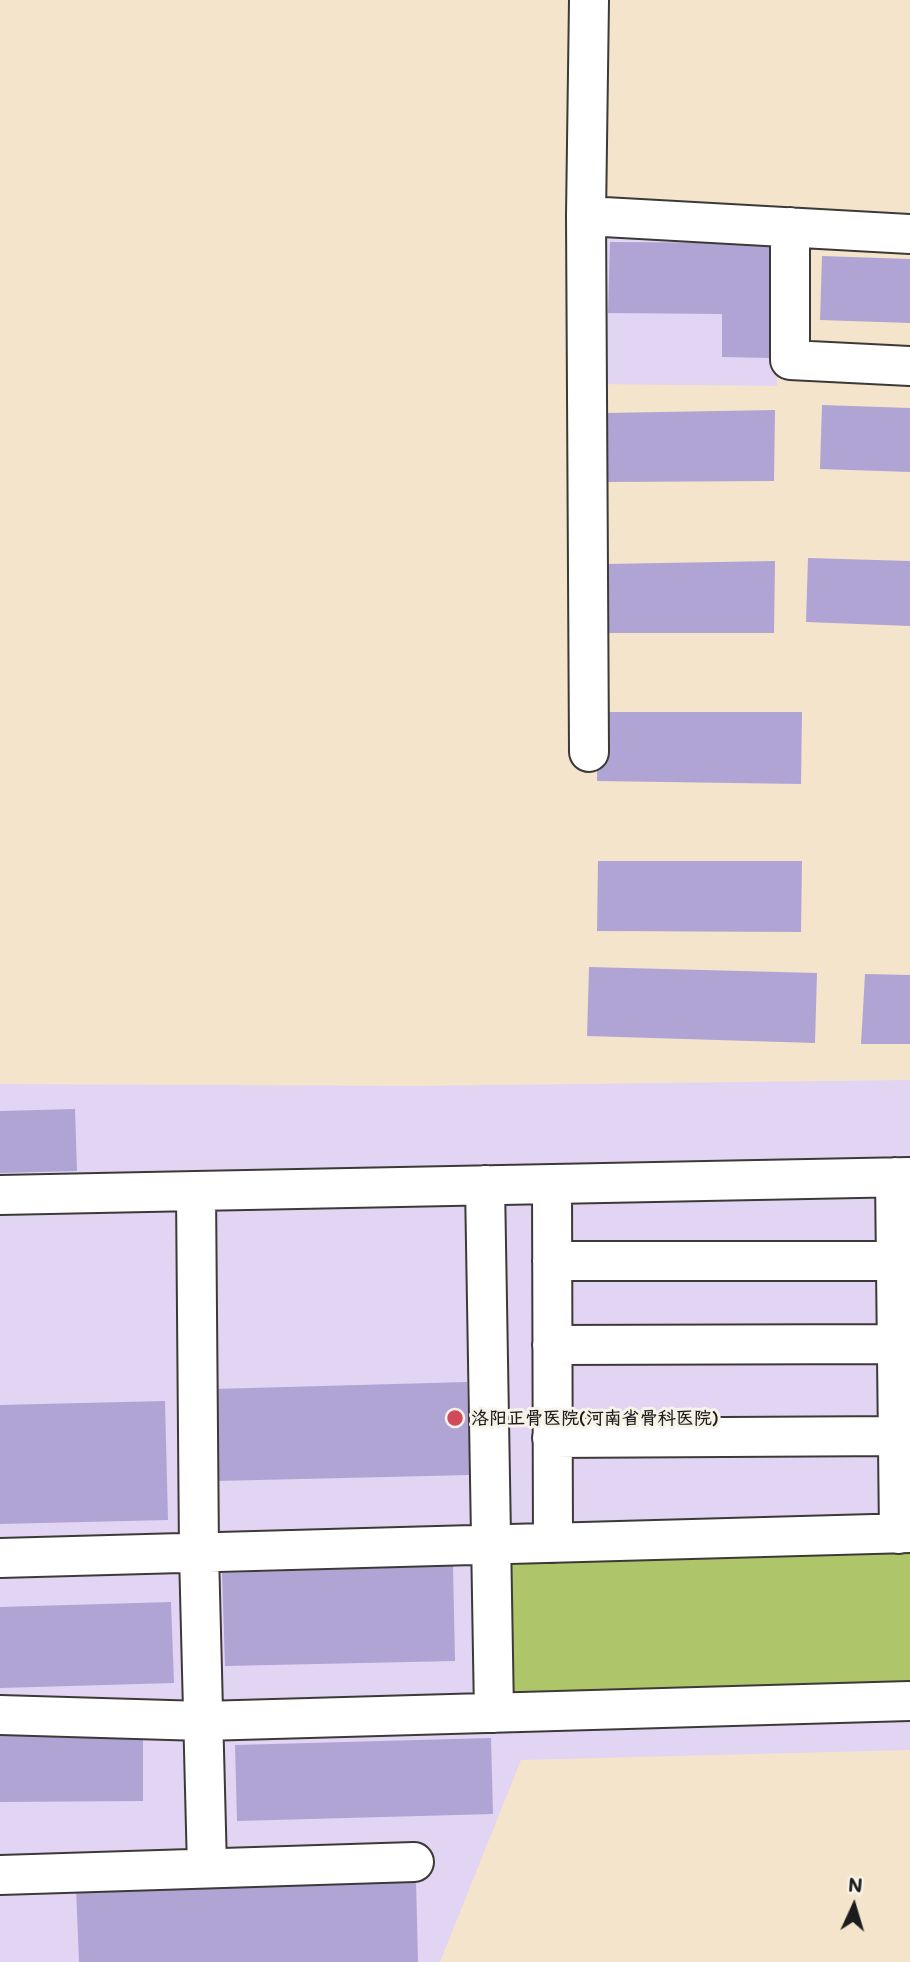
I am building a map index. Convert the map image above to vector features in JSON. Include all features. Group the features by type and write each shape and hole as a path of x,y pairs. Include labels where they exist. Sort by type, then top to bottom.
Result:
{"lane":[{"path":"589,0 586,216 589,752"},
{"path":"586,216 910,234"},
{"path":"790,227 790,360 910,366"},
{"path":"0,1195 902,1177 896,1261 898,1436 904,1534 0,1558"},
{"path":"552,1184 552,1543"},
{"path":"485,1185 494,1713"},
{"path":"196,1191 199,1553 207,1868"},
{"path":"552,1261 896,1261"},
{"path":"552,1345 897,1344"},
{"path":"552,1438 898,1436"},
{"path":"0,1716 203,1721 910,1701"},
{"path":"0,1875 414,1862"}],"shaded area":[{"path":"599,231 776,236 777,386 595,384"},
{"name":"洛阳正骨医院(河南省骨科医院)","path":"910,1080 910,1750 521,1760 440,1962 0,1962 0,1084 416,1086"}],"green space":[{"path":"910,1544 910,1682 513,1702 507,1549"}],"building":[{"path":"610,242 771,243 770,358 722,357 722,314 608,313"},
{"path":"822,256 910,259 910,323 820,320"},
{"path":"822,405 910,408 910,472 820,469"},
{"path":"775,410 774,481 604,482 605,413"},
{"path":"808,558 910,561 910,626 806,622"},
{"path":"775,561 774,633 603,633 605,564"},
{"path":"598,712 802,712 801,784 597,781"},
{"path":"598,861 802,861 801,932 597,931"},
{"path":"589,967 817,973 815,1043 587,1036"},
{"path":"865,974 910,975 910,1044 861,1044"},
{"path":"75,1109 77,1171 0,1173 0,1111"},
{"path":"467,1382 470,1475 216,1481 214,1389"},
{"path":"165,1401 168,1520 0,1524 0,1405"},
{"path":"453,1566 455,1661 225,1666 222,1573"},
{"path":"171,1602 174,1683 0,1688 0,1607"},
{"path":"143,1733 143,1801 0,1802 0,1735"},
{"path":"491,1738 493,1814 237,1821 235,1745"},
{"path":"416,1879 418,1962 79,1962 76,1888"}],"place":[{"name":"洛阳正骨医院(河南省骨科医院)","path":"455,1418"}]}
